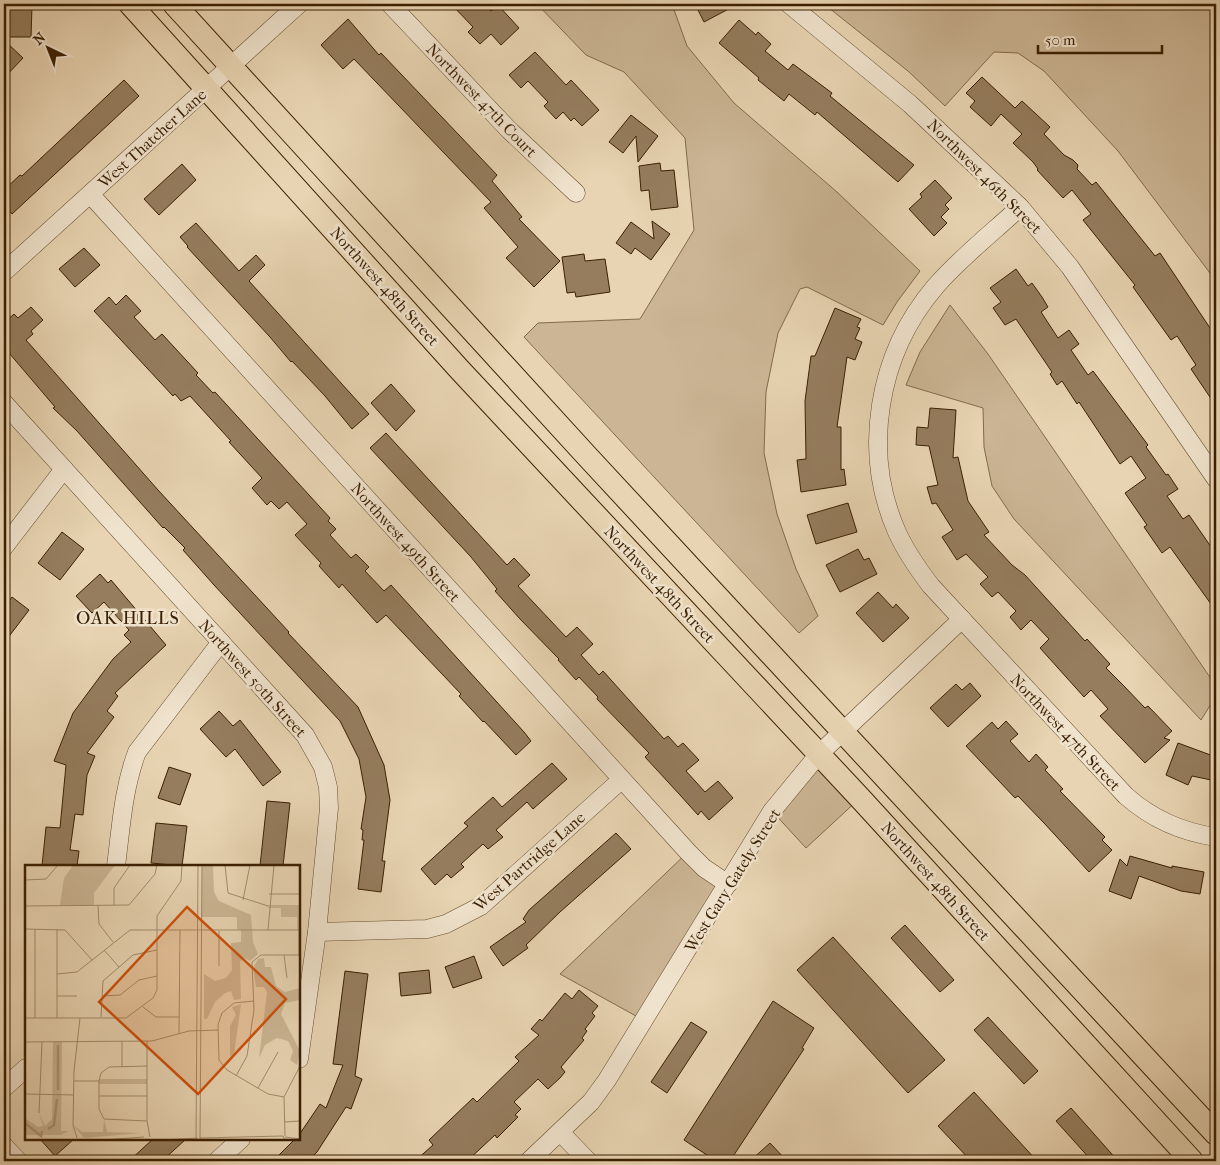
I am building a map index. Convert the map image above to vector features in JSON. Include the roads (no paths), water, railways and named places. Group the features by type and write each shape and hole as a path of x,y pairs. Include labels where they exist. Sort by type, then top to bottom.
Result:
{"main road":[{"name":"Northwest 48th Street","path":"130,4 459,369 819,754 1192,1161"},
{"name":"Northwest 48th Street","path":"174,4 586,455 1216,1134"}],"street":[{"name":"West Thatcher Lane","path":"4,272 299,4"},
{"name":"Northwest 47th Court","path":"390,4 509,130 576,193"},
{"name":"Northwest 46th Street","path":"788,4 910,104 1020,207 1070,267 1216,479"},
{"name":"Northwest 49th Street","path":"90,194 621,780 704,868 728,884"},
{"name":"Northwest 47th Street","path":"1020,207 940,282 918,310 897,348 890,364 879,418 877,438 880,479 897,532 919,570 1126,796 1150,815 1182,830 1216,836"},
{"name":"Northwest 50th Street","path":"4,403 305,735 323,767 328,787 329,808 317,932"},
{"path":"4,547 64,469"},
{"name":"West Gary Gately Street","path":"529,1161 590,1102 607,1080 772,811 819,754 962,619"},
{"path":"116,865 129,772 137,752 148,734 221,642"},
{"name":"West Partridge Lane","path":"317,932 427,929 464,916 481,906 621,780"},
{"path":"300,1052 317,932"},
{"path":"4,1088 25,1069"},
{"path":"560,1132 588,1161"},
{"path":"217,1161 240,1140"},
{"path":"4,1146 18,1161"}],"district":[{"name":"OAK HILLS","path":"128,618"}]}
